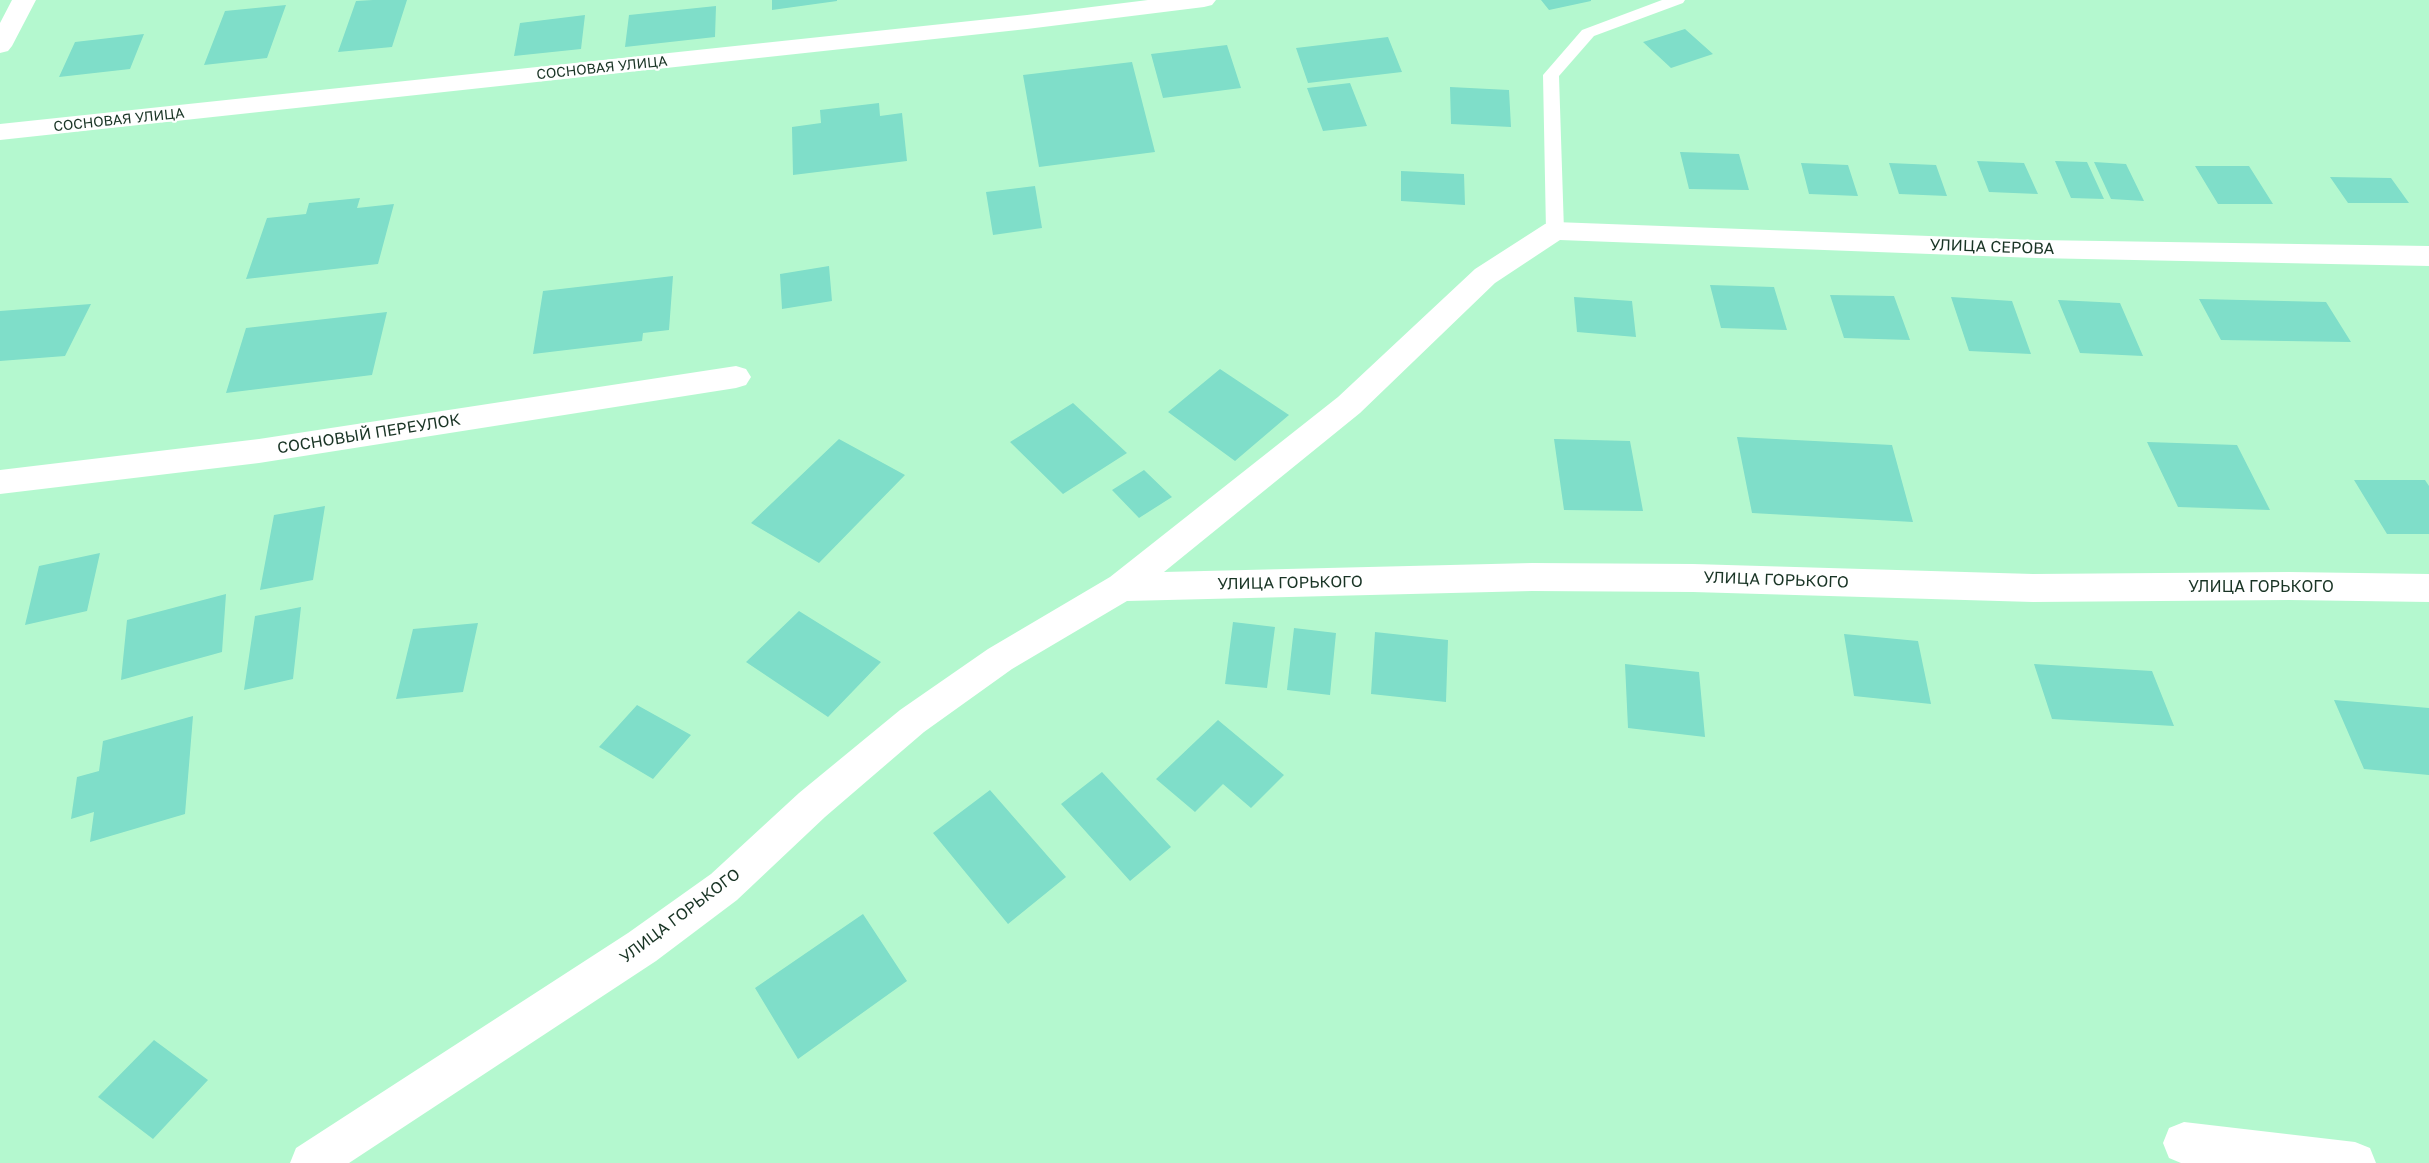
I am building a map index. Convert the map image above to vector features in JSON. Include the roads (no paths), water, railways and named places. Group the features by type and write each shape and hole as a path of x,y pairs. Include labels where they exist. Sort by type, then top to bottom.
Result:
{"street":[{"path":"0,46 24,0"},
{"name":"СОСНОВАЯ УЛИЦА","path":"0,132 1024,11 1204,0"},
{"name":"УЛИЦА СЕРОВА","path":"1555,231 2036,249 2429,256"},
{"name":"УЛИЦА ГОРЬКОГО","path":"311,1163 642,947 724,887 813,805 912,721 1000,659 1122,587 1349,405 1485,276 1555,231"},
{"name":"СОСНОВЫЙ ПЕРЕУЛОК","path":"0,482 259,451 736,377"},
{"name":"УЛИЦА ГОРЬКОГО","path":"1122,587 1532,577 1692,578 2033,588 2289,586 2429,588"},
{"path":"2184,1143 2355,1163"}],"lane":[{"path":"1555,231 1551,75 1588,33 1677,0"}]}
